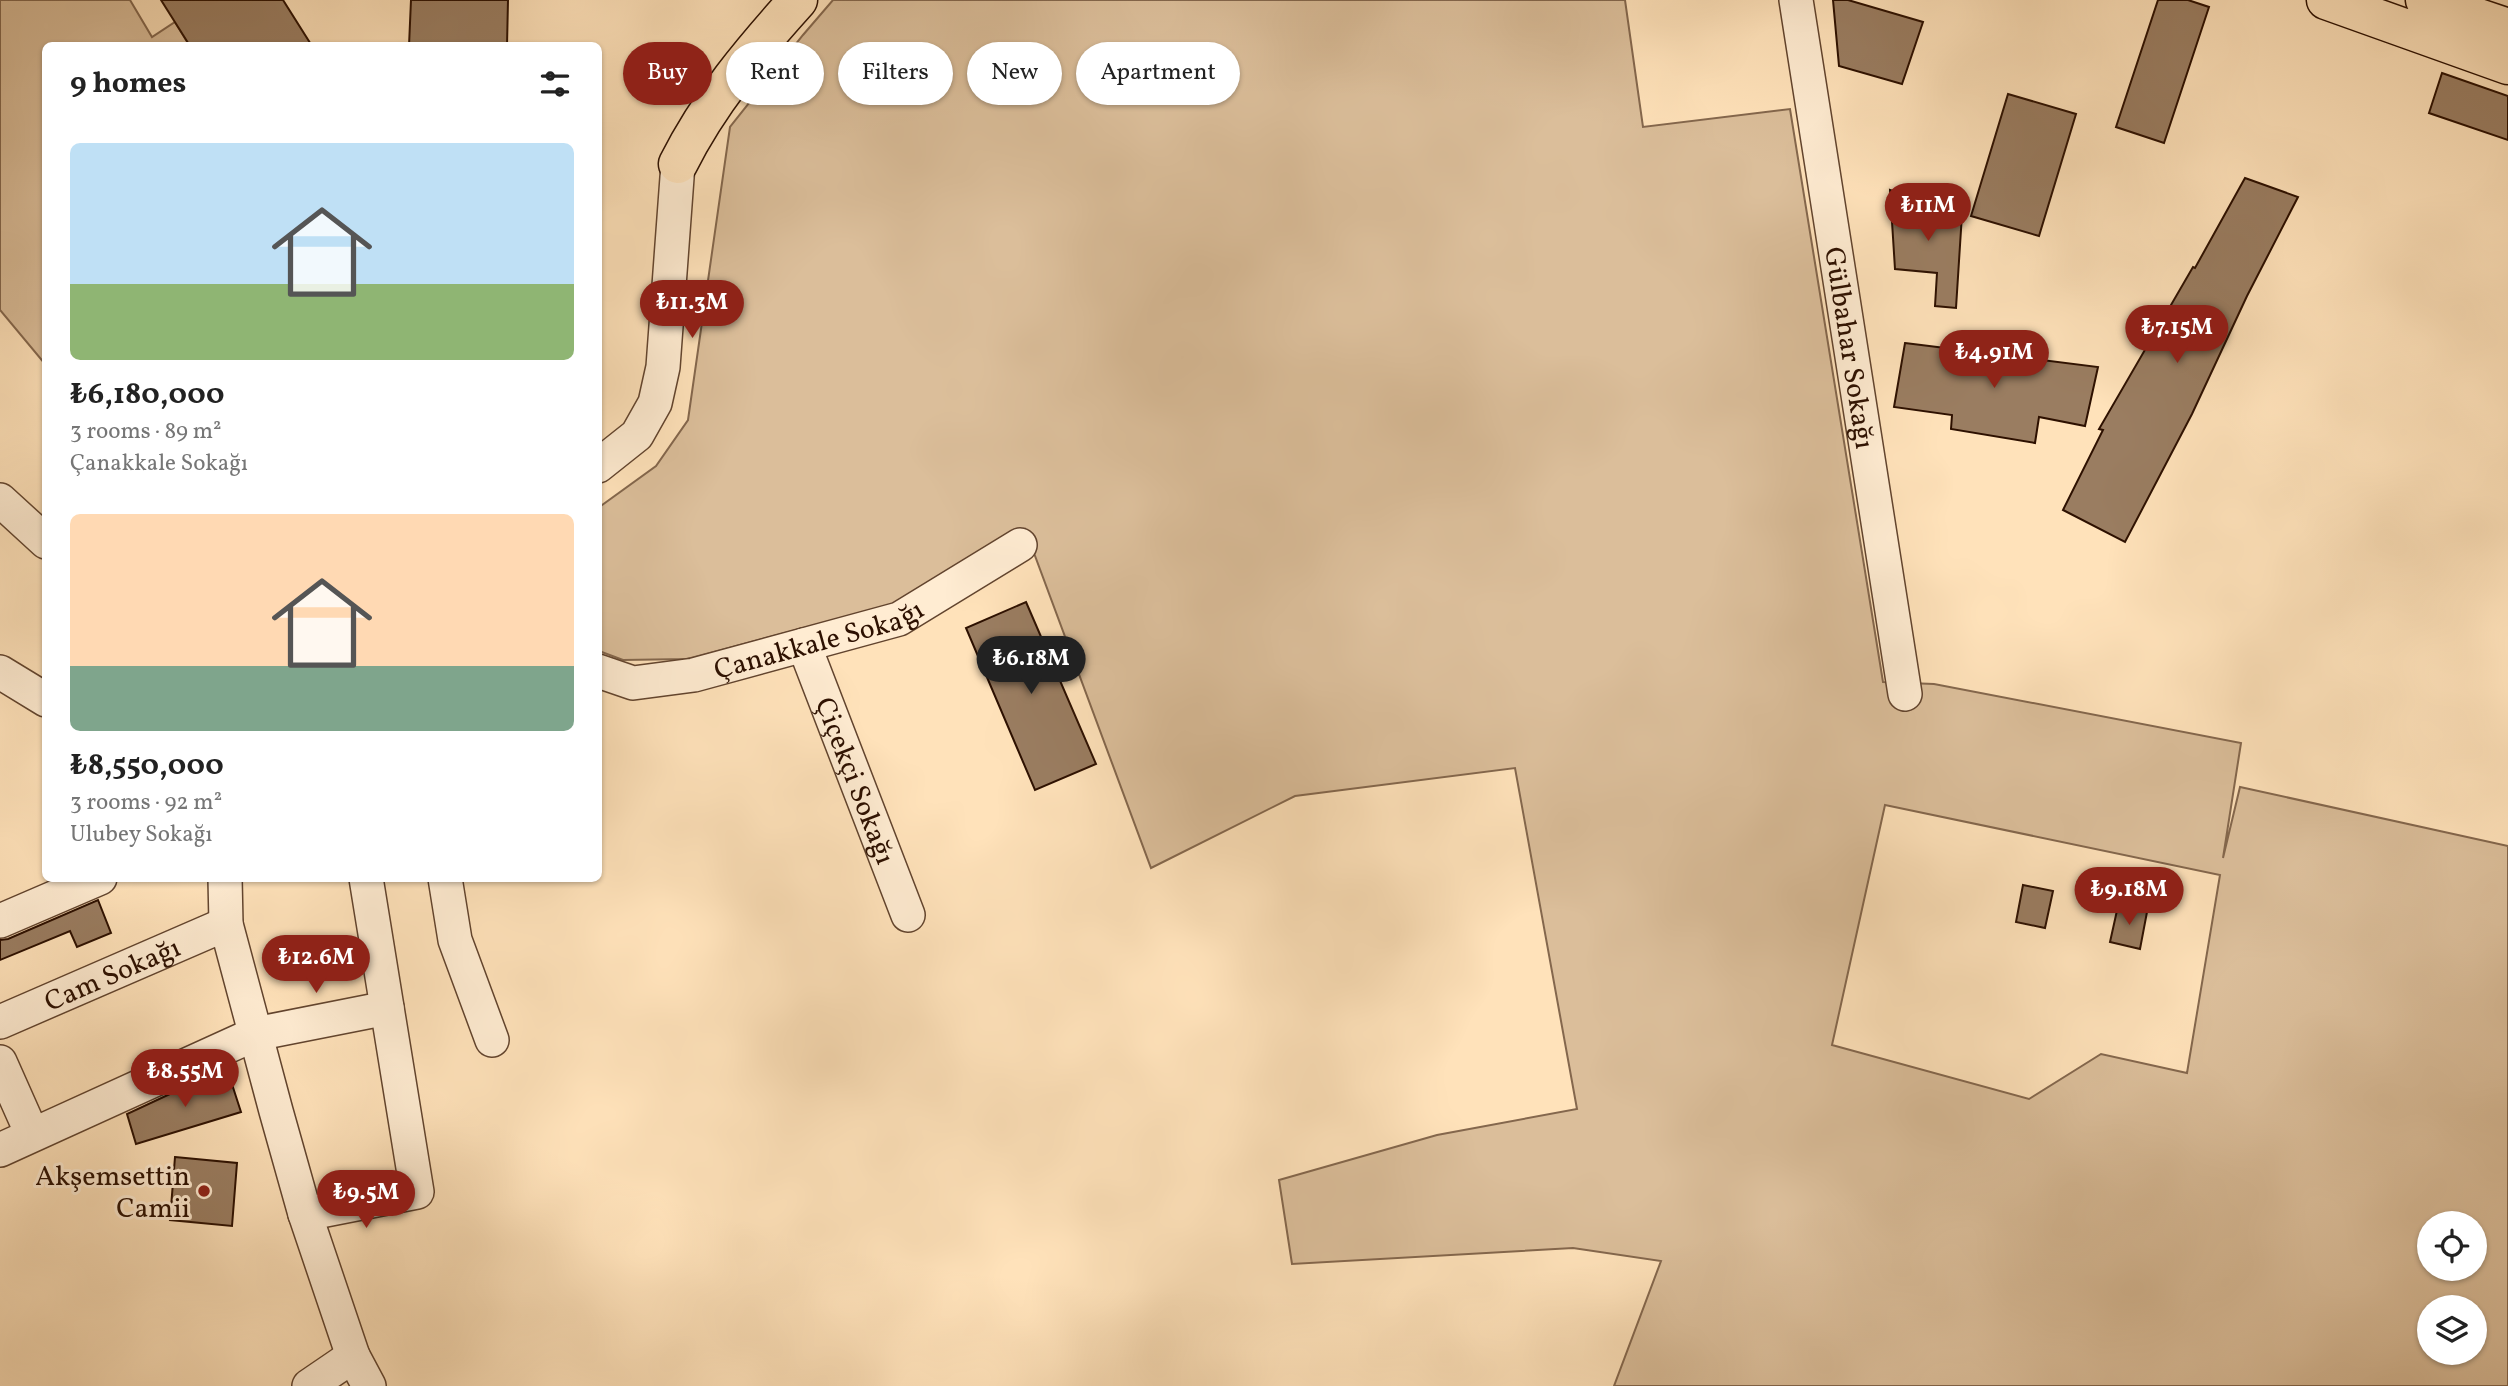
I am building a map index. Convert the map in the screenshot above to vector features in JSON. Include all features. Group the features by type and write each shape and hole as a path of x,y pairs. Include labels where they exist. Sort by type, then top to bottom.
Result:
{"main road":[{"path":"678,164 684,121 693,97 707,76 771,0"},
{"path":"678,164 712,104 740,66 798,0"},
{"path":"2326,0 2508,65"},
{"path":"2425,0 2508,29"}],"street":[{"name":"Gülbahar Sokağı","path":"1796,0 1905,694"},
{"path":"602,463 637,435 655,403 663,367 678,164"},
{"path":"0,500 42,538"},
{"name":"Çanakkale Sokağı","path":"602,672 633,682 694,676 899,618 1020,545"},
{"name":"Çiçekçi Sokağı","path":"804,645 908,915"},
{"path":"0,672 42,698"},
{"path":"0,921 91,882"},
{"path":"225,882 226,924 305,1214 352,1356 369,1386"},
{"path":"305,1214 416,1192 367,882"},
{"path":"446,882 455,940 492,1040"},
{"name":"Cam Sokağı","path":"0,1021 226,924"},
{"path":"0,1150 255,1034 387,1008"},
{"path":"0,1062 33,1134"},
{"path":"309,1386 352,1356"}],"shaded area":[{"path":"0,0 130,0 152,37 175,22 187,42 42,42 42,360 0,310"},
{"path":"833,0 1625,0 1643,127 1790,109 1883,682 1934,684 2241,743 2223,858 2240,787 2508,846 2508,1386 1614,1386 1661,1261 1573,1248 1292,1264 1279,1180 1437,1135 1577,1109 1515,768 1295,796 1151,868 1025,529 894,604 687,659 623,660 602,652 602,505 656,466 688,420 730,127 747,105 824,105 824,42 797,42","holes":["1885,805 2220,875 2187,1073 2101,1054 2029,1099 1832,1045"]}],"building":[{"path":"161,0 283,0 309,42 187,42"},
{"path":"411,0 508,0 507,42 409,42"},
{"path":"1833,0 1848,0 1923,22 1902,84 1839,66"},
{"path":"2158,0 2188,0 2209,7 2164,143 2116,127"},
{"path":"2442,73 2508,96 2508,140 2429,113"},
{"path":"2008,94 2076,114 2039,236 1971,216"},
{"path":"2245,178 2298,197 2247,296 2192,414 2125,542 2063,510 2103,430 2099,429"},
{"path":"1890,190 1962,214 1956,308 1935,306 1937,273 1895,269"},
{"path":"1905,343 2098,367 2085,426 2039,417 2035,443 1951,429 1952,415 1894,407"},
{"path":"1026,602 1096,764 1035,790 966,628"},
{"path":"2023,885 2053,891 2045,928 2016,922"},
{"path":"98,900 111,933 77,947 70,931 0,960 0,940"},
{"path":"2118,906 2147,912 2140,949 2110,942"},
{"path":"229,1075 241,1112 136,1144 127,1114 187,1086"},
{"name":"Akşemsettin Camii","path":"175,1157 237,1163 232,1226 170,1220"}],"place":[{"name":"Akşemsettin Camii","path":"204,1191"}]}
